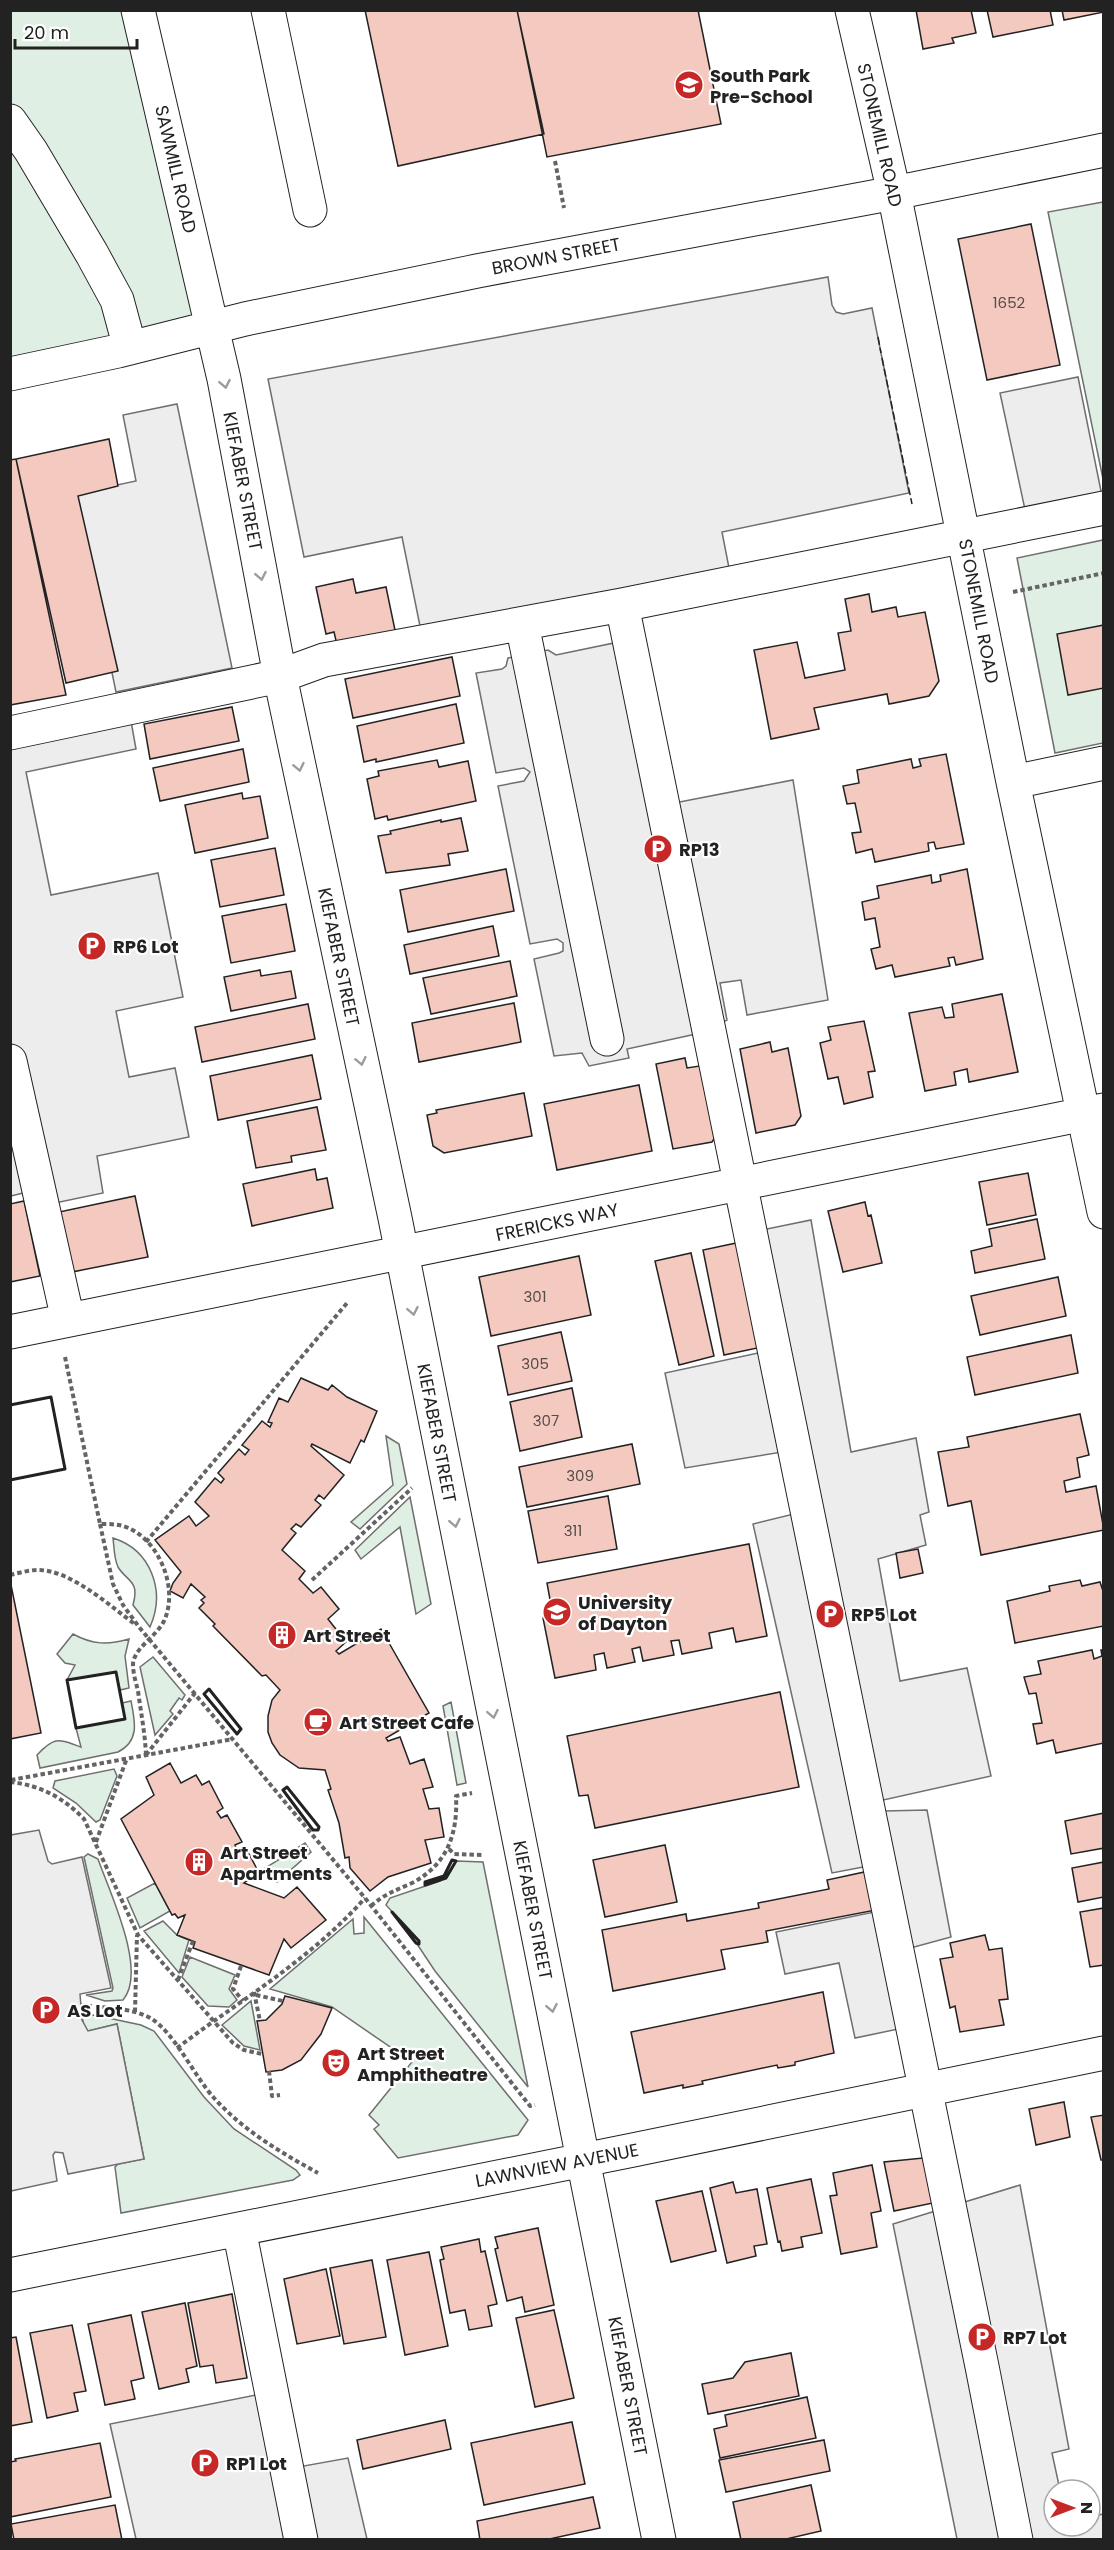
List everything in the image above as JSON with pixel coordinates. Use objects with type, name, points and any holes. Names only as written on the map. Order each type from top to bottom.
[{"type":"street","name":"SAWMILL ROAD","points":[[138,10],[214,327]]},
{"type":"street","points":[[268,10],[310,210]]},
{"type":"street","name":"STONEMILL ROAD","points":[[852,10],[894,193],[1013,782],[1094,1113],[1104,1212]]},
{"type":"street","points":[[10,121],[31,151],[117,300],[130,348]]},
{"type":"street","name":"BROWN STREET","points":[[10,374],[214,327],[477,271],[894,193],[1104,150]]},
{"type":"street","name":"KIEFABER STREET","points":[[214,327],[280,676],[402,1254],[659,2540]]},
{"type":"street","points":[[10,734],[280,676],[324,660],[622,605],[1104,508]]},
{"type":"street","points":[[622,605],[743,1183],[1016,2540]]},
{"type":"street","points":[[522,624],[607,1039]]},
{"type":"street","points":[[1013,782],[1104,763]]},
{"type":"street","points":[[10,1061],[68,1320]]},
{"type":"street","name":"FRERICKS WAY","points":[[10,1332],[1094,1113]]},
{"type":"street","name":"LAWNVIEW AVENUE","points":[[10,2275],[1104,2053]]},
{"type":"street","points":[[239,2229],[301,2540]]},
{"type":"path","points":[[555,161],[564,208]]},
{"type":"path","points":[[977,601],[1104,573]]},
{"type":"path","points":[[146,1542],[352,1298]]},
{"type":"path","points":[[65,1357],[112,1584],[123,1605],[365,1898],[530,2106],[538,2104]]},
{"type":"path","points":[[312,1581],[414,1485]]},
{"type":"path","points":[[100,1524],[119,1525],[134,1531],[161,1560],[167,1577],[168,1600],[164,1620],[151,1640],[139,1648],[133,1663],[145,1732],[146,1755]]},
{"type":"path","points":[[10,1575],[39,1570],[57,1573],[73,1581],[139,1627]]},
{"type":"path","points":[[146,1755],[195,1693]]},
{"type":"path","points":[[10,1781],[232,1739]]},
{"type":"path","points":[[96,1842],[127,1758]]},
{"type":"path","points":[[10,1781],[32,1784],[74,1809],[84,1819],[115,1890],[138,1935],[233,2043],[244,2050],[262,2054]]},
{"type":"path","points":[[371,1906],[381,1896],[413,1882],[440,1862],[449,1848],[456,1828],[456,1796],[475,1792]]},
{"type":"path","points":[[449,1848],[454,1854],[482,1856]]},
{"type":"path","points":[[177,2048],[315,1948],[365,1898]]},
{"type":"path","points":[[135,2012],[138,1935]]},
{"type":"path","points":[[178,1980],[193,1941]]},
{"type":"path","points":[[241,1966],[233,1989],[243,2001]]},
{"type":"path","points":[[255,1993],[283,2001]]},
{"type":"path","points":[[255,1993],[260,2021]]},
{"type":"path","points":[[80,2005],[135,2012],[152,2019],[163,2029],[214,2098],[243,2127],[324,2177]]},
{"type":"path","points":[[269,2071],[272,2096],[280,2095]]},
{"type":"green space","points":[[10,11],[138,11],[214,327],[11,374]]},
{"type":"green space","points":[[1104,202],[1103,479],[1048,212]]},
{"type":"green space","points":[[1103,540],[1103,743],[1055,753],[1017,558]]},
{"type":"green space","points":[[386,1436],[399,1444],[407,1484],[360,1529],[351,1522],[393,1485]]},
{"type":"green space","points":[[410,1497],[431,1604],[416,1614],[400,1527],[361,1559],[355,1550]]},
{"type":"green space","points":[[113,1538],[137,1552],[146,1562],[152,1574],[156,1600],[155,1613],[150,1627],[133,1605],[134,1586],[118,1567]]},
{"type":"green space","points":[[73,1634],[101,1643],[129,1639],[125,1656],[129,1688],[120,1690],[116,1672],[67,1680],[75,1665],[65,1663],[57,1654]]},
{"type":"green space","points":[[153,1657],[185,1695],[182,1700],[179,1698],[170,1711],[173,1714],[155,1735],[140,1667]]},
{"type":"green space","points":[[131,1701],[134,1730],[130,1742],[125,1747],[118,1752],[40,1768],[37,1755],[48,1745],[62,1741],[81,1747],[76,1728],[125,1719],[122,1703]]},
{"type":"green space","points":[[451,1702],[466,1783],[457,1785],[443,1706]]},
{"type":"green space","points":[[114,1769],[117,1776],[100,1820],[96,1822],[76,1803],[53,1788],[55,1781]]},
{"type":"green space","points":[[305,1843],[311,1852],[277,1882],[262,1870]]},
{"type":"green space","points":[[88,1854],[98,1859],[129,1951],[130,1987],[123,2000],[105,2001],[86,1995],[112,1991],[113,1988],[84,1857]]},
{"type":"green space","points":[[456,1861],[483,1862],[528,2087],[435,1971],[417,1944],[419,1941],[386,1905],[390,1898],[440,1881],[450,1872]]},
{"type":"green space","points":[[155,1883],[170,1911],[140,1928],[127,1898]]},
{"type":"green space","points":[[364,1917],[528,2120],[518,2135],[398,2158],[374,2129],[379,2125],[369,2115],[412,2062],[332,2007],[270,1989],[353,1919],[354,1934],[364,1933]]},
{"type":"green space","points":[[163,1921],[177,1935],[189,1940],[179,1973],[144,1931]]},
{"type":"green space","points":[[190,1957],[235,1975],[229,1989],[237,2000],[229,2007],[208,2006],[182,1977]]},
{"type":"green space","points":[[251,2001],[260,2050],[244,2046],[222,2025]]},
{"type":"green space","points":[[94,2015],[141,2025],[154,2031],[204,2097],[234,2129],[296,2170],[300,2175],[293,2180],[121,2213],[115,2167],[118,2164],[144,2159],[117,2024],[88,2031],[84,2027],[82,2016]]},
{"type":"shaded area","points":[[828,277],[832,305],[836,312],[843,314],[872,308],[909,493],[722,532],[729,568],[421,631],[402,537],[304,557],[268,379]]},
{"type":"shaded area","points":[[1078,377],[1103,501],[1027,519],[1000,393]]},
{"type":"shaded area","points":[[177,404],[232,668],[116,692],[75,494],[136,481],[123,415]]},
{"type":"shaded area","name":"RP13","points":[[614,643],[654,807],[793,780],[828,1000],[747,1015],[741,980],[720,983],[727,1020],[696,1034],[627,1049],[629,1058],[589,1066],[582,1053],[554,1056],[534,959],[563,951],[563,943],[557,939],[530,944],[498,786],[524,781],[530,772],[524,768],[496,773],[476,673],[502,669],[506,666],[508,658],[548,650],[556,655]]},
{"type":"shaded area","name":"RP6 Lot","points":[[129,710],[136,749],[26,772],[51,895],[158,873],[183,997],[116,1011],[129,1077],[175,1068],[189,1137],[97,1156],[103,1193],[55,1203],[27,1192],[11,1196],[11,734]]},
{"type":"shaded area","name":"RP5 Lot","points":[[811,1220],[851,1452],[916,1438],[929,1512],[920,1515],[926,1545],[878,1559],[900,1681],[967,1668],[991,1776],[883,1800],[884,1811],[927,1810],[951,1937],[892,1953],[908,2027],[855,2038],[839,1963],[785,1974],[776,1932],[904,1906],[895,1861],[832,1873],[753,1524],[794,1514],[782,1452],[685,1468],[665,1373],[767,1351],[743,1234]]},
{"type":"shaded area","name":"AS Lot","points":[[39,1830],[48,1861],[52,1864],[82,1857],[111,1988],[80,1994],[82,2020],[88,2031],[117,2024],[144,2159],[68,2174],[63,2153],[55,2152],[53,2155],[57,2181],[11,2191],[11,1835]]},
{"type":"shaded area","name":"RP7 Lot","points":[[1020,2185],[1069,2449],[1052,2453],[1057,2478],[1042,2478],[1042,2538],[1102,2538],[1103,2514],[1103,2539],[957,2539],[893,2224]]},
{"type":"shaded area","name":"RP1 Lot","points":[[276,2391],[293,2468],[348,2458],[367,2539],[136,2539],[110,2424]]},
{"type":"building","points":[[365,10],[517,10],[544,134],[398,166]]},
{"type":"building","name":"South Park Pre-School","points":[[517,10],[698,10],[721,124],[547,157]]},
{"type":"building","points":[[916,10],[971,10],[976,33],[952,38],[954,43],[923,49]]},
{"type":"building","points":[[987,10],[1050,10],[1053,25],[993,37]]},
{"type":"building","points":[[1062,10],[1104,10],[1104,12],[1064,20]]},
{"type":"building","points":[[1031,224],[1060,365],[987,380],[958,239]]},
{"type":"building","points":[[109,439],[118,486],[78,496],[118,671],[66,683],[16,459]]},
{"type":"building","points":[[16,459],[66,695],[10,705],[10,460]]},
{"type":"building","points":[[353,579],[356,593],[386,587],[396,635],[338,649],[334,632],[326,634],[316,587]]},
{"type":"building","points":[[869,594],[872,612],[896,607],[898,617],[925,612],[939,681],[929,696],[889,704],[887,694],[814,708],[819,729],[771,739],[754,650],[797,642],[805,678],[845,670],[838,633],[851,631],[845,599]]},
{"type":"building","points":[[1104,625],[1104,688],[1068,695],[1057,634]]},
{"type":"building","points":[[452,657],[460,696],[353,718],[345,679]]},
{"type":"building","points":[[456,704],[464,743],[376,762],[376,759],[364,762],[357,726]]},
{"type":"building","points":[[232,707],[239,741],[150,759],[144,724]]},
{"type":"building","points":[[243,749],[249,782],[160,801],[153,768]]},
{"type":"building","points":[[946,754],[964,844],[936,849],[934,842],[928,843],[929,851],[875,862],[872,849],[856,853],[852,833],[861,832],[855,803],[847,804],[843,786],[859,783],[857,770],[911,759],[913,768],[921,766],[919,759]]},
{"type":"building","points":[[437,760],[439,767],[468,761],[476,801],[388,820],[387,816],[375,819],[367,779],[379,776],[378,771]]},
{"type":"building","points":[[242,793],[243,799],[260,796],[268,838],[195,853],[185,805]]},
{"type":"building","points":[[461,818],[468,851],[448,854],[450,865],[386,873],[378,836],[391,834],[390,831]]},
{"type":"building","points":[[275,848],[284,895],[220,907],[211,860]]},
{"type":"building","points":[[506,869],[514,911],[408,932],[400,890]]},
{"type":"building","points":[[967,869],[983,959],[956,965],[954,957],[948,958],[950,966],[895,977],[892,965],[876,969],[871,949],[880,947],[875,918],[865,920],[862,902],[879,898],[877,886],[931,875],[932,883],[941,881],[940,875]]},
{"type":"building","points":[[286,904],[295,951],[231,963],[222,916]]},
{"type":"building","points":[[493,926],[499,956],[410,974],[404,945]]},
{"type":"building","points":[[510,961],[517,996],[431,1014],[423,978]]},
{"type":"building","points":[[260,970],[261,976],[291,971],[296,998],[231,1011],[224,977]]},
{"type":"building","points":[[1002,994],[1018,1072],[969,1082],[967,1069],[954,1072],[956,1085],[925,1091],[909,1013],[942,1007],[945,1018],[954,1017],[952,1004]]},
{"type":"building","points":[[514,1003],[521,1042],[419,1062],[412,1023]]},
{"type":"building","points":[[308,1004],[315,1039],[202,1062],[195,1027]]},
{"type":"building","points":[[864,1021],[875,1071],[868,1072],[873,1097],[844,1104],[838,1077],[828,1079],[820,1043],[831,1040],[828,1027]]},
{"type":"building","points":[[770,1042],[772,1052],[788,1048],[801,1116],[795,1125],[756,1133],[740,1049]]},
{"type":"building","points":[[312,1055],[321,1099],[218,1120],[210,1076]]},
{"type":"building","points":[[685,1058],[687,1068],[706,1065],[719,1131],[712,1142],[673,1149],[656,1064]]},
{"type":"building","points":[[639,1085],[652,1151],[557,1170],[544,1104]]},
{"type":"building","points":[[524,1093],[532,1136],[444,1153],[433,1146],[427,1115],[437,1113],[436,1110]]},
{"type":"building","points":[[317,1107],[326,1150],[291,1156],[292,1162],[256,1168],[247,1121]]},
{"type":"building","points":[[315,1169],[317,1180],[327,1178],[333,1208],[252,1226],[243,1184]]},
{"type":"building","points":[[1028,1173],[1036,1215],[987,1225],[979,1182]]},
{"type":"building","points":[[135,1196],[148,1257],[72,1272],[59,1212]]},
{"type":"building","points":[[24,1201],[40,1276],[10,1282],[10,1204]]},
{"type":"building","points":[[865,1202],[868,1216],[871,1215],[882,1263],[843,1272],[828,1211]]},
{"type":"building","points":[[1037,1219],[1045,1259],[975,1273],[971,1251],[992,1246],[989,1229]]},
{"type":"building","points":[[741,1242],[762,1347],[724,1355],[703,1250]]},
{"type":"building","points":[[691,1253],[714,1356],[679,1365],[655,1261]]},
{"type":"building","points":[[579,1256],[591,1315],[491,1336],[479,1277]]},
{"type":"building","points":[[1058,1277],[1066,1316],[980,1335],[971,1296]]},
{"type":"building","points":[[561,1332],[572,1381],[508,1395],[498,1346]]},
{"type":"building","points":[[1071,1335],[1078,1373],[975,1395],[967,1357]]},
{"type":"building","name":"Art Street","points":[[301,1378],[328,1390],[332,1385],[347,1397],[377,1411],[364,1442],[361,1440],[350,1463],[312,1444],[311,1446],[344,1475],[324,1499],[319,1495],[315,1500],[321,1505],[301,1527],[296,1524],[291,1529],[296,1533],[282,1550],[305,1571],[299,1579],[313,1593],[321,1587],[339,1609],[328,1619],[346,1642],[336,1651],[339,1654],[381,1629],[429,1713],[386,1738],[388,1741],[400,1737],[410,1764],[424,1759],[433,1787],[423,1789],[429,1809],[439,1808],[444,1837],[425,1840],[431,1863],[388,1877],[370,1891],[350,1868],[349,1857],[345,1858],[339,1823],[328,1790],[331,1789],[325,1770],[299,1768],[280,1755],[272,1743],[268,1732],[268,1716],[272,1700],[280,1690],[266,1675],[262,1676],[213,1626],[215,1624],[199,1608],[204,1603],[201,1600],[205,1597],[191,1584],[183,1598],[170,1591],[181,1572],[155,1540],[189,1516],[196,1526],[209,1516],[195,1502],[215,1478],[221,1483],[224,1479],[218,1473],[239,1449],[245,1455],[249,1450],[242,1445],[262,1421],[270,1427],[272,1423],[268,1422],[279,1398],[288,1402]]},
{"type":"building","points":[[572,1388],[582,1437],[520,1451],[510,1402]]},
{"type":"building","points":[[1080,1414],[1089,1455],[1077,1458],[1080,1477],[1064,1481],[1066,1492],[1096,1486],[1104,1530],[981,1555],[971,1501],[948,1506],[938,1452],[969,1447],[967,1437]]},
{"type":"building","points":[[632,1444],[640,1484],[527,1507],[519,1467]]},
{"type":"building","points":[[608,1496],[617,1549],[538,1563],[528,1511]]},
{"type":"building","points":[[749,1544],[767,1636],[736,1642],[733,1628],[709,1633],[712,1648],[682,1654],[679,1640],[671,1641],[674,1655],[643,1661],[640,1647],[632,1649],[635,1662],[607,1668],[604,1653],[594,1655],[596,1670],[555,1678],[543,1618],[553,1616],[547,1583]]},
{"type":"building","points":[[918,1549],[923,1573],[900,1578],[896,1553]]},
{"type":"building","points":[[10,1580],[41,1733],[10,1739]]},
{"type":"building","points":[[1080,1580],[1082,1586],[1100,1582],[1104,1594],[1104,1626],[1015,1643],[1007,1601],[1050,1591],[1049,1586]]},
{"type":"building","points":[[1092,1650],[1094,1659],[1102,1656],[1101,1650],[1104,1650],[1104,1743],[1056,1753],[1053,1740],[1037,1744],[1033,1724],[1042,1723],[1036,1693],[1029,1694],[1024,1677],[1041,1674],[1038,1661]]},
{"type":"building","points":[[780,1692],[799,1787],[595,1828],[588,1795],[579,1796],[567,1736]]},
{"type":"building","name":"Art Street Apartments","points":[[170,1763],[181,1783],[196,1775],[202,1785],[209,1781],[223,1808],[217,1812],[221,1818],[227,1815],[242,1842],[235,1845],[237,1851],[245,1846],[259,1873],[244,1883],[284,1898],[297,1887],[326,1920],[291,1948],[284,1939],[269,1975],[193,1948],[195,1942],[177,1935],[185,1915],[178,1918],[175,1914],[172,1915],[121,1819],[154,1795],[146,1777]]},
{"type":"building","points":[[1104,1813],[1104,1848],[1071,1854],[1065,1821]]},
{"type":"building","points":[[665,1845],[677,1902],[605,1917],[593,1860]]},
{"type":"building","points":[[1104,1862],[1104,1897],[1078,1902],[1072,1868]]},
{"type":"building","points":[[869,1871],[876,1910],[766,1931],[768,1942],[721,1950],[725,1969],[613,1991],[602,1930],[686,1914],[687,1921],[759,1908],[758,1903],[829,1889],[827,1880]]},
{"type":"building","points":[[1104,1908],[1104,1965],[1090,1967],[1080,1912]]},
{"type":"building","points":[[985,1935],[989,1950],[1002,1948],[1008,1999],[999,2000],[1004,2025],[960,2032],[955,2006],[950,2008],[940,1959],[953,1957],[950,1943]]},
{"type":"building","points":[[823,1992],[834,2053],[795,2062],[795,2065],[778,2068],[777,2065],[702,2081],[703,2084],[683,2088],[683,2085],[644,2093],[631,2032]]},
{"type":"building","points":[[285,1996],[332,2008],[321,2034],[301,2060],[282,2070],[266,2072],[257,2021],[266,2020],[282,2004]]},
{"type":"building","points":[[1064,2102],[1070,2137],[1036,2145],[1029,2109]]},
{"type":"building","points":[[1104,2115],[1104,2160],[1101,2160],[1091,2117]]},
{"type":"building","points":[[923,2158],[933,2203],[894,2211],[884,2162]]},
{"type":"building","points":[[872,2165],[881,2211],[871,2213],[877,2247],[841,2254],[830,2196],[837,2195],[833,2173]]},
{"type":"building","points":[[811,2179],[822,2233],[801,2237],[803,2247],[782,2251],[780,2241],[778,2242],[767,2188]]},
{"type":"building","points":[[733,2182],[736,2193],[757,2189],[767,2244],[754,2246],[756,2256],[727,2263],[710,2188]]},
{"type":"building","points":[[702,2191],[716,2251],[671,2262],[656,2201]]},
{"type":"building","points":[[538,2228],[554,2305],[525,2312],[522,2297],[507,2301],[495,2249],[498,2248],[495,2237]]},
{"type":"building","points":[[479,2239],[481,2252],[485,2251],[497,2304],[488,2306],[492,2326],[469,2330],[465,2310],[450,2313],[440,2260],[444,2259],[441,2247]]},
{"type":"building","points":[[429,2252],[448,2346],[405,2355],[387,2260]]},
{"type":"building","points":[[372,2260],[386,2337],[344,2344],[330,2268]]},
{"type":"building","points":[[326,2269],[340,2336],[297,2344],[284,2279]]},
{"type":"building","points":[[232,2294],[247,2378],[216,2383],[213,2365],[200,2367],[188,2303]]},
{"type":"building","points":[[185,2303],[197,2366],[186,2369],[189,2382],[159,2389],[142,2312]]},
{"type":"building","points":[[554,2310],[574,2398],[535,2407],[516,2318]]},
{"type":"building","points":[[131,2315],[144,2378],[131,2381],[135,2399],[105,2405],[88,2324]]},
{"type":"building","points":[[72,2325],[86,2391],[74,2393],[78,2411],[47,2418],[30,2333]]},
{"type":"building","points":[[16,2337],[32,2422],[10,2426],[10,2338]]},
{"type":"building","points":[[791,2353],[799,2396],[708,2414],[702,2384],[733,2378],[745,2362]]},
{"type":"building","points":[[807,2397],[816,2438],[720,2458],[714,2429],[727,2426],[725,2415]]},
{"type":"building","points":[[445,2420],[451,2449],[363,2469],[357,2440]]},
{"type":"building","points":[[572,2422],[585,2484],[484,2505],[471,2443]]},
{"type":"building","points":[[824,2440],[830,2471],[726,2492],[719,2460]]},
{"type":"building","points":[[100,2443],[111,2497],[10,2517],[10,2462],[16,2461],[15,2459]]},
{"type":"building","points":[[811,2485],[821,2531],[782,2540],[741,2540],[733,2502]]},
{"type":"building","points":[[593,2497],[600,2528],[545,2540],[480,2540],[477,2521]]},
{"type":"building","points":[[115,2505],[122,2540],[14,2540],[11,2524]]},
{"type":"fence","points":[[878,337],[881,353]]},
{"type":"fence","points":[[882,358],[912,504]]},
{"type":"wall","points":[[10,1405],[51,1397],[65,1469],[10,1480]]},
{"type":"wall","points":[[116,1672],[125,1719],[76,1728],[67,1680],[116,1672]]},
{"type":"wall","points":[[209,1689],[241,1729],[237,1734],[204,1694],[209,1689]]},
{"type":"wall","points":[[287,1787],[319,1827],[318,1830],[313,1830],[283,1790],[287,1787]]},
{"type":"wall","points":[[452,1860],[456,1861],[446,1878],[425,1885],[425,1882],[444,1876],[452,1860]]},
{"type":"wall","points":[[392,1912],[419,1941],[419,1944],[416,1943],[392,1912]]},
{"type":"place","name":"South Park Pre-School","points":[[689,85]]},
{"type":"place","name":"RP13","points":[[658,849]]},
{"type":"place","name":"RP6 Lot","points":[[92,946]]},
{"type":"place","name":"University of Dayton","points":[[557,1612]]},
{"type":"place","name":"RP5 Lot","points":[[830,1614]]},
{"type":"place","name":"Art Street","points":[[282,1635]]},
{"type":"place","name":"Art Street Cafe","points":[[318,1722]]},
{"type":"place","name":"Art Street Apartments","points":[[199,1862]]},
{"type":"place","name":"AS Lot","points":[[46,2010]]},
{"type":"place","name":"Art Street Amphitheatre","points":[[336,2063]]},
{"type":"place","name":"RP7 Lot","points":[[982,2337]]},
{"type":"place","name":"RP1 Lot","points":[[205,2463]]}]
